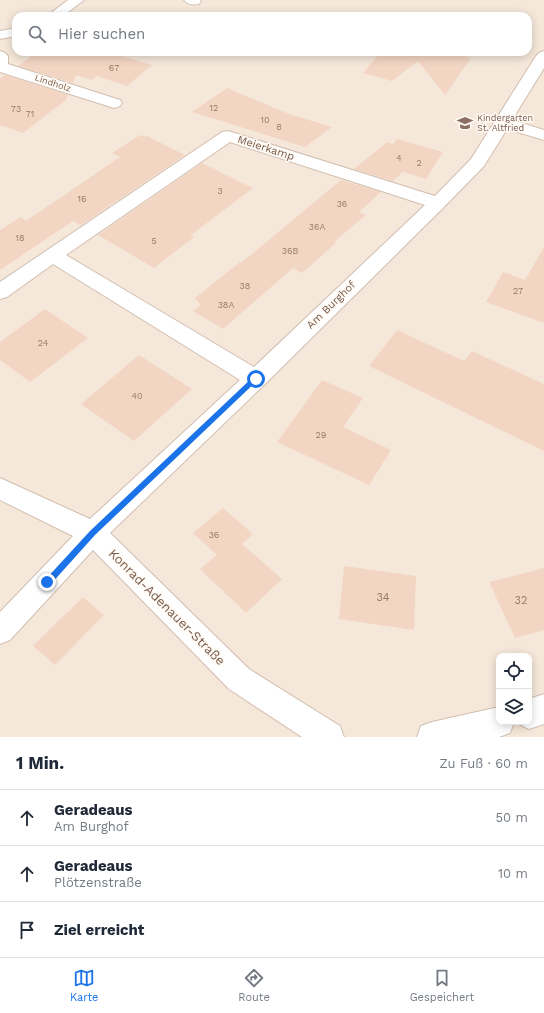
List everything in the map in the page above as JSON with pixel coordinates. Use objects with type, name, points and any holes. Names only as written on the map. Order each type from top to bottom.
[{"type":"street","points":[[60,12],[77,0]]},
{"type":"street","points":[[0,35],[12,33]]},
{"type":"street","name":"Lindholz","points":[[0,56],[1,67],[114,103]]},
{"type":"street","name":"Am Burghof","points":[[0,631],[92,533],[256,379],[438,203],[478,162],[504,123],[544,56]]},
{"type":"street","points":[[504,123],[544,135]]},
{"type":"street","name":"Meierkamp","points":[[0,292],[228,136],[438,203]]},
{"type":"street","points":[[52,255],[256,379]]},
{"type":"street","name":"Konrad-Adenauer-Straße","points":[[0,488],[92,533],[239,679],[329,737]]},
{"type":"street","points":[[532,713],[544,709]]},
{"type":"street","points":[[432,737],[496,723]]},
{"type":"shaded area","points":[[0,0],[544,0],[544,737],[0,737]]},
{"type":"building","points":[[32,56],[122,56],[152,65],[127,86],[97,76],[92,80],[76,75],[73,83],[18,66]]},
{"type":"building","points":[[378,56],[463,56],[471,58],[445,95],[418,61],[392,81],[363,73]]},
{"type":"building","points":[[5,75],[68,95],[66,100],[23,133],[0,125],[0,79]]},
{"type":"building","points":[[227,88],[289,114],[332,127],[305,147],[192,112]]},
{"type":"building","points":[[140,135],[147,136],[185,155],[81,225],[73,221],[0,270],[0,230],[21,217],[26,221],[120,157],[112,153]]},
{"type":"building","points":[[397,139],[443,152],[426,179],[403,172],[393,181],[354,169],[387,142],[393,144]]},
{"type":"building","points":[[202,163],[253,188],[191,235],[194,237],[154,268],[98,235]]},
{"type":"building","points":[[341,180],[381,192],[359,212],[366,215],[334,242],[336,243],[302,273],[293,268],[223,329],[193,311],[201,305],[195,298],[240,262],[241,263]]},
{"type":"building","points":[[544,247],[544,323],[486,302],[503,272],[525,280]]},
{"type":"building","points":[[45,309],[88,338],[30,382],[0,360],[0,342]]},
{"type":"building","points":[[397,330],[464,361],[472,351],[544,384],[544,451],[369,366]]},
{"type":"building","points":[[139,355],[192,389],[134,441],[81,404]]},
{"type":"building","points":[[322,380],[363,398],[343,427],[391,450],[369,485],[277,442]]},
{"type":"building","points":[[223,508],[253,534],[242,544],[282,579],[246,613],[200,569],[217,555],[193,533]]},
{"type":"building","points":[[344,566],[416,576],[414,630],[339,619]]},
{"type":"building","points":[[544,568],[544,630],[515,638],[489,582]]},
{"type":"building","points":[[83,597],[104,615],[55,665],[33,646]]},
{"type":"place","name":"Kindergarten St. Altfried","points":[[465,123]]},
{"type":"route","points":[[47,582],[92,533],[119,510],[256,379]]}]
